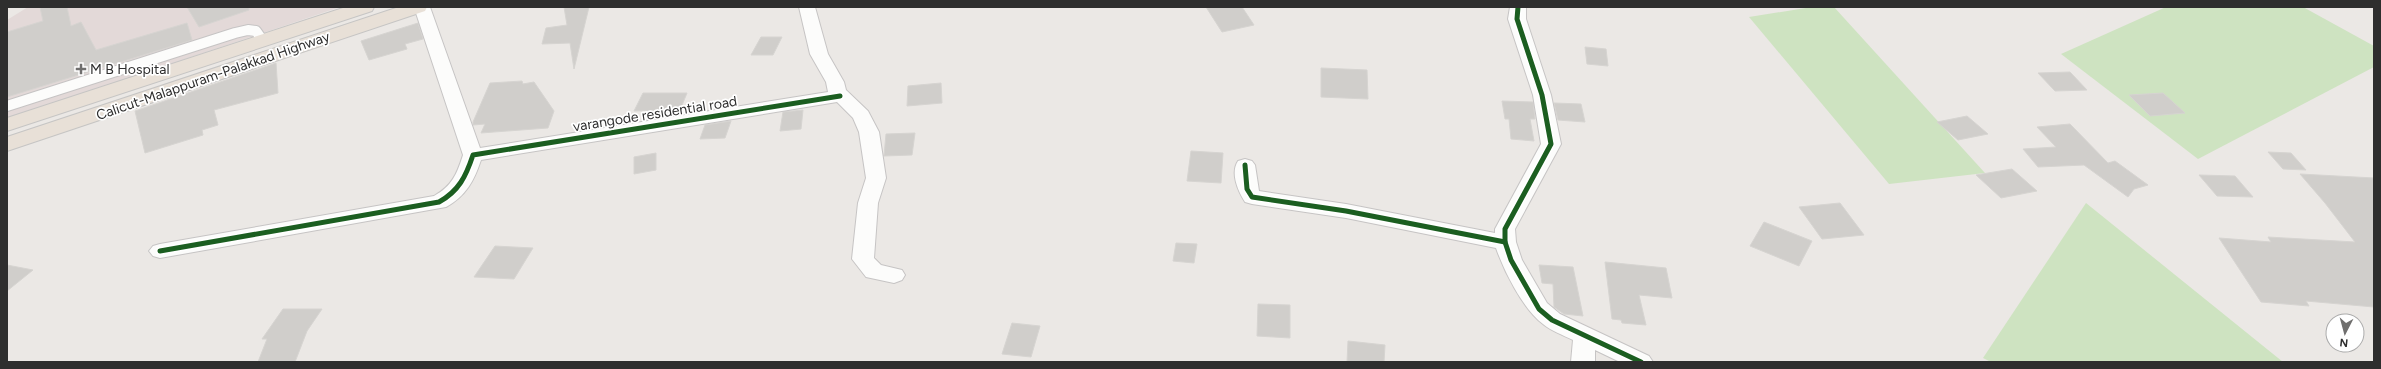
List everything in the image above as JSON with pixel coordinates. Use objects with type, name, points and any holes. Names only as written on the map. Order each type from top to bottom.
[{"type":"highway","name":"Calicut-Malappuram-Palakkad Highway","points":[[7,144],[233,57],[262,41],[365,7]]},
{"type":"highway","name":"Calicut-Malappuram-Palakkad Highway","points":[[7,125],[233,57],[418,7]]},
{"type":"street","points":[[160,251],[440,202],[454,195],[464,183],[473,155],[422,7]]},
{"type":"street","points":[[807,7],[819,54],[835,82],[840,96],[861,115],[869,132],[876,178],[868,203],[863,259],[874,272],[894,275]]},
{"type":"street","points":[[1518,7],[1517,19],[1542,95],[1551,144],[1505,229],[1505,242],[1511,260],[1539,310],[1552,320],[1641,362]]},
{"type":"street","name":"varangode residential road","points":[[473,155],[840,96]]},
{"type":"street","points":[[1245,165],[1247,189],[1252,197],[1346,211],[1505,242]]},
{"type":"street","points":[[1583,362],[1585,335]]},
{"type":"lane","points":[[7,106],[203,42],[248,30],[256,31],[262,41]]},
{"type":"lane","points":[[203,42],[233,57]]},
{"type":"shaded area","name":"M B Hospital","points":[[28,7],[340,7],[7,119],[7,20]]},
{"type":"green space","points":[[1812,7],[1834,7],[1985,173],[1889,184],[1749,17]]},
{"type":"green space","points":[[2166,7],[2303,7],[2374,46],[2374,67],[2198,159],[2061,54]]},
{"type":"green space","points":[[2086,203],[2283,362],[1991,362],[1983,358]]},
{"type":"building","points":[[40,7],[67,7],[71,26],[81,22],[96,50],[187,23],[192,40],[7,97],[7,32],[43,21]]},
{"type":"building","points":[[187,7],[249,7],[249,10],[199,27]]},
{"type":"building","points":[[564,7],[589,7],[574,69],[570,43],[542,44],[546,28],[567,25]]},
{"type":"building","points":[[1206,7],[1242,7],[1254,25],[1222,32]]},
{"type":"building","points":[[418,23],[423,39],[405,44],[407,49],[369,60],[361,41]]},
{"type":"building","points":[[761,37],[782,37],[773,55],[751,55]]},
{"type":"building","points":[[1585,47],[1606,49],[1608,66],[1587,64]]},
{"type":"building","points":[[276,63],[278,93],[214,110],[218,125],[202,130],[203,135],[145,153],[135,111]]},
{"type":"building","points":[[1321,68],[1367,70],[1368,99],[1321,97]]},
{"type":"building","points":[[2070,72],[2087,90],[2055,91],[2038,73]]},
{"type":"building","points":[[522,81],[523,84],[534,82],[554,111],[548,128],[481,133],[485,124],[473,125],[473,122],[490,83]]},
{"type":"building","points":[[941,83],[942,103],[907,106],[908,86]]},
{"type":"building","points":[[643,93],[687,93],[680,110],[634,111]]},
{"type":"building","points":[[2163,93],[2185,113],[2150,116],[2129,95]]},
{"type":"building","points":[[1502,101],[1533,102],[1535,119],[1530,119],[1534,141],[1511,139],[1509,119],[1505,119]]},
{"type":"building","points":[[1554,103],[1581,104],[1585,122],[1558,120]]},
{"type":"building","points":[[803,110],[801,129],[780,131],[783,112]]},
{"type":"building","points":[[1967,116],[1988,134],[1958,140],[1937,122]]},
{"type":"building","points":[[731,121],[725,138],[700,139],[705,125]]},
{"type":"building","points":[[2070,124],[2108,163],[2115,161],[2148,185],[2134,189],[2128,197],[2084,165],[2038,167],[2023,149],[2056,147],[2037,127]]},
{"type":"building","points":[[915,133],[912,155],[884,156],[886,134]]},
{"type":"building","points":[[1191,151],[1223,153],[1221,183],[1187,181]]},
{"type":"building","points":[[2268,152],[2291,153],[2306,170],[2283,169]]},
{"type":"building","points":[[656,153],[656,170],[634,174],[634,157]]},
{"type":"building","points":[[2012,169],[2037,191],[2001,198],[1976,175]]},
{"type":"building","points":[[2300,174],[2374,178],[2374,307],[2306,301],[2309,306],[2261,302],[2219,238],[2271,242],[2268,237],[2355,242],[2325,203]]},
{"type":"building","points":[[2199,175],[2235,176],[2253,197],[2217,196]]},
{"type":"building","points":[[1840,203],[1864,235],[1822,239],[1799,207]]},
{"type":"building","points":[[1764,222],[1812,241],[1799,266],[1750,246]]},
{"type":"building","points":[[1176,243],[1197,244],[1194,263],[1173,261]]},
{"type":"building","points":[[495,246],[533,248],[514,279],[474,277]]},
{"type":"building","points":[[1605,262],[1666,268],[1672,298],[1639,295],[1646,325],[1622,323],[1621,320],[1612,319]]},
{"type":"building","points":[[7,265],[33,270],[7,291]]},
{"type":"building","points":[[1539,265],[1573,267],[1583,316],[1564,314],[1554,307],[1553,284],[1542,283]]},
{"type":"building","points":[[1258,304],[1290,305],[1290,338],[1257,336]]},
{"type":"building","points":[[283,309],[322,309],[307,331],[295,362],[258,362],[267,339],[262,339]]},
{"type":"building","points":[[1012,323],[1040,326],[1031,357],[1002,354]]},
{"type":"building","points":[[1348,341],[1385,345],[1384,362],[1347,362]]},
{"type":"cycle path","points":[[1518,7],[1517,19],[1542,95],[1551,144],[1505,229],[1505,242],[1511,260],[1539,309],[1552,320],[1641,362]]},
{"type":"cycle path","points":[[160,251],[439,202],[447,198],[462,183],[473,155],[840,96]]},
{"type":"cycle path","points":[[1245,165],[1247,189],[1252,197],[1346,211],[1505,242]]},
{"type":"place","name":"M B Hospital","points":[[81,69]]}]
